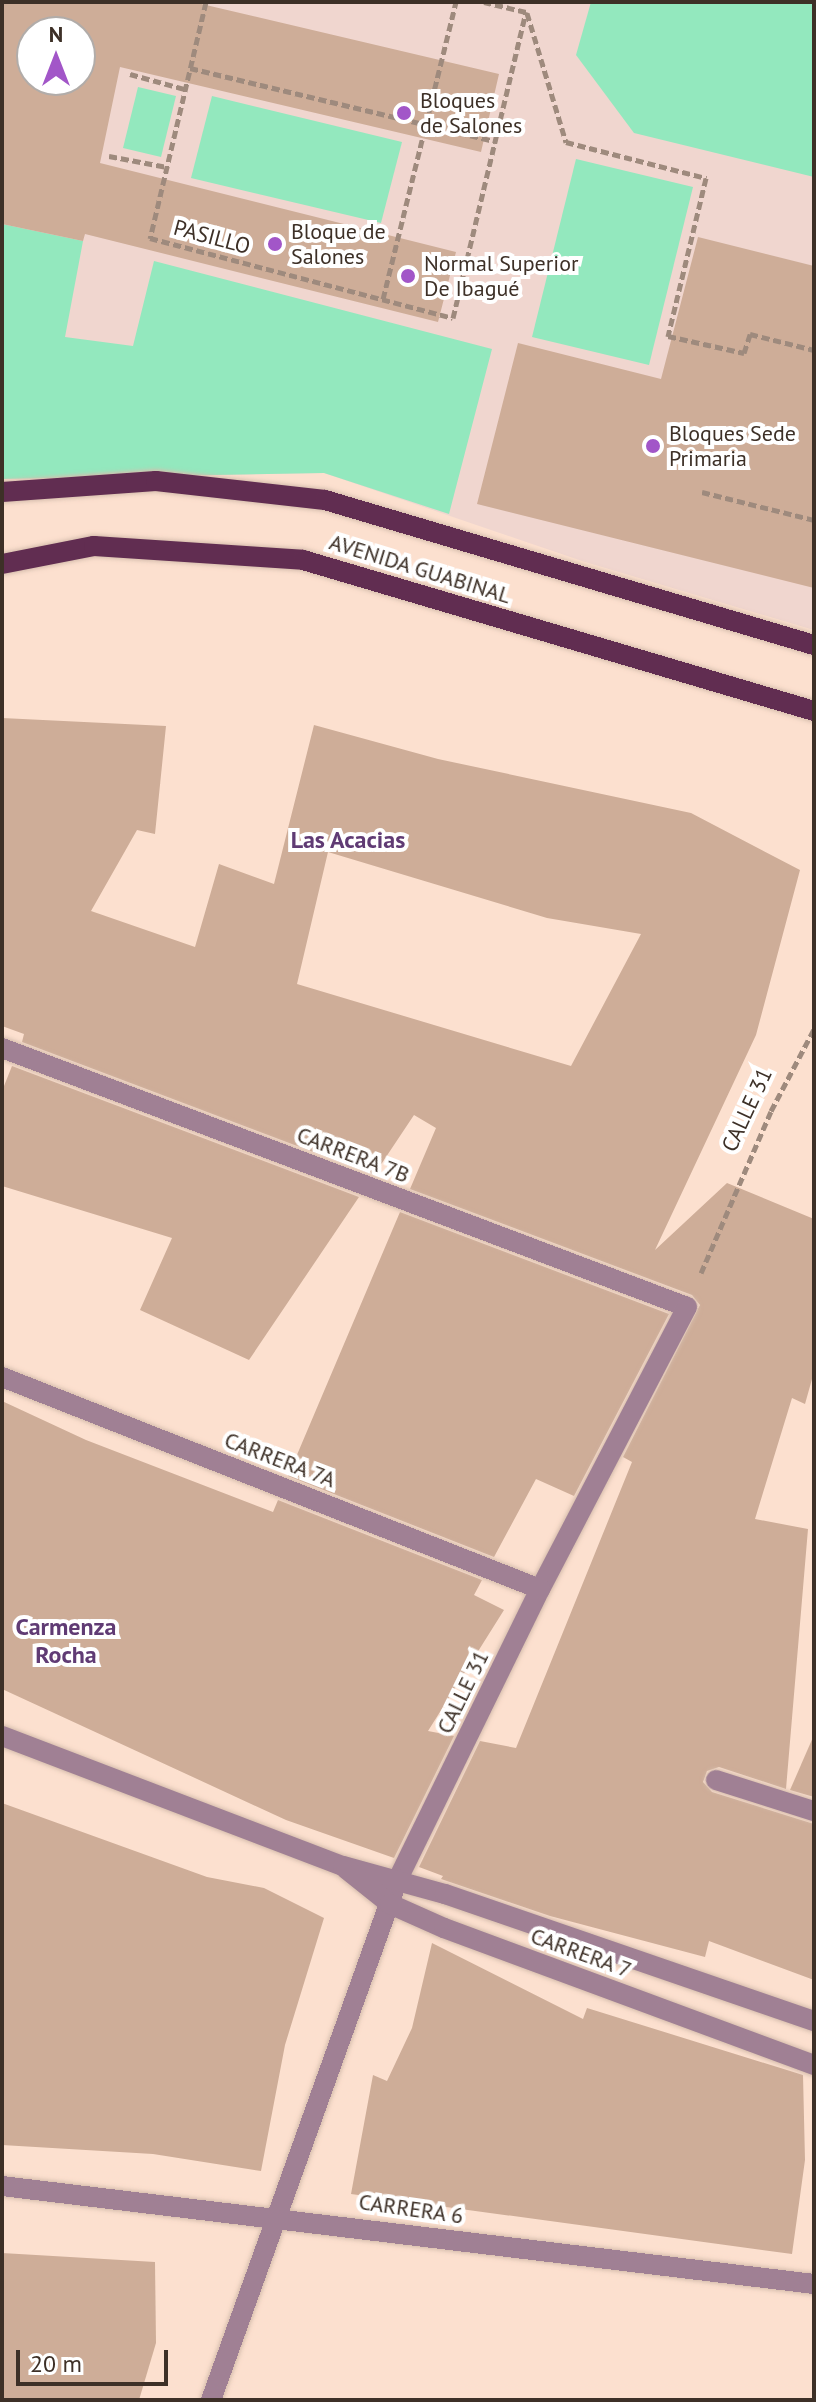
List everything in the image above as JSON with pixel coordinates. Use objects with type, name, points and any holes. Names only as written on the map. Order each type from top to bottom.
[{"type":"main road","name":"AVENIDA GUABINAL","points":[[2,492],[156,481],[325,500],[814,645]]},
{"type":"main road","name":"AVENIDA GUABINAL","points":[[2,564],[94,546],[303,560],[814,711]]},
{"type":"street","name":"CARRERA 7B","points":[[2,1048],[687,1307]]},
{"type":"street","name":"CALLE 31","points":[[211,2400],[398,1879],[540,1589],[687,1307]]},
{"type":"street","name":"CARRERA 7A","points":[[2,1377],[540,1589]]},
{"type":"street","name":"CARRERA 7","points":[[2,1736],[343,1866],[398,1879],[814,2021]]},
{"type":"street","points":[[716,1780],[814,1811]]},
{"type":"street","name":"CARRERA 7","points":[[343,1866],[390,1904],[814,2065]]},
{"type":"street","name":"CARRERA 6","points":[[2,2186],[275,2215],[814,2284]]},
{"type":"path","name":"PASILLO","points":[[206,2],[150,238],[453,318],[526,12]]},
{"type":"path","points":[[383,299],[456,2]]},
{"type":"path","points":[[484,2],[526,12],[566,142],[706,178],[668,336],[744,353],[750,334],[814,350]]},
{"type":"path","points":[[190,68],[495,141]]},
{"type":"path","points":[[130,74],[185,89]]},
{"type":"path","points":[[109,156],[167,167]]},
{"type":"path","points":[[702,492],[814,520]]},
{"type":"path","name":"CALLE 31","points":[[687,1307],[771,1111],[814,1029]]},
{"type":"shaded area","name":"Normal Superior De Ibagué","points":[[2,2],[814,2],[814,630],[582,561],[324,473],[2,479]]},
{"type":"green space","points":[[591,2],[814,2],[814,177],[634,133],[576,55]]},
{"type":"green space","points":[[138,87],[176,96],[161,157],[123,148]]},
{"type":"green space","points":[[212,96],[402,142],[381,223],[191,178]]},
{"type":"green space","points":[[576,159],[693,187],[649,365],[532,337]]},
{"type":"green space","points":[[2,224],[83,241],[65,337],[133,346],[154,261],[492,349],[449,514],[324,473],[2,479]]},
{"type":"building","points":[[2,2],[193,2],[499,74],[481,152],[120,67],[100,163],[456,252],[438,322],[85,234],[83,241],[2,224]]},
{"type":"building","name":"Bloques Sede Primaria","points":[[698,237],[814,266],[814,588],[477,504],[518,343],[661,379]]},
{"type":"building","points":[[2,718],[166,726],[155,834],[137,830],[91,911],[195,947],[219,864],[274,884],[314,725],[438,759],[691,813],[800,870],[756,1035],[655,1250],[727,1183],[814,1219],[814,1372],[805,1404],[792,1398],[755,1519],[808,1529],[786,1789],[719,1767],[707,1771],[703,1782],[712,1792],[814,1824],[814,1980],[709,1941],[705,1957],[550,1916],[441,1879],[443,1876],[419,1867],[480,1741],[516,1748],[632,1462],[623,1457],[700,1305],[692,1295],[410,1189],[436,1128],[414,1115],[374,1175],[22,1042],[24,1034],[2,1026]],"holes":[[[328,852],[547,918],[641,934],[571,1066],[297,984]]]},
{"type":"building","points":[[12,1066],[359,1197],[249,1360],[140,1310],[172,1238],[2,1186],[2,1091]]},
{"type":"building","points":[[400,1212],[669,1314],[574,1496],[536,1479],[494,1557],[288,1476]]},
{"type":"building","points":[[2,1401],[86,1440],[273,1512],[278,1500],[482,1580],[474,1595],[504,1610],[428,1731],[454,1736],[394,1858],[286,1820],[2,1689]]},
{"type":"building","points":[[814,1735],[814,1797],[790,1790]]},
{"type":"building","points":[[2,1803],[207,1877],[264,1888],[324,1918],[285,2045],[261,2171],[153,2154],[2,2145]]},
{"type":"building","points":[[432,1943],[583,2019],[587,2008],[803,2075],[805,2160],[792,2254],[351,2194],[373,2075],[387,2081],[412,2028]]},
{"type":"building","points":[[2,2253],[155,2262],[156,2343],[139,2400],[2,2400]]},
{"type":"place","name":"Bloques de Salones","points":[[404,113]]},
{"type":"place","name":"Bloque de Salones","points":[[275,244]]},
{"type":"place","name":"Normal Superior De Ibagué","points":[[408,276]]},
{"type":"place","name":"Bloques Sede Primaria","points":[[653,446]]},
{"type":"district","name":"Las Acacias","points":[[348,840]]},
{"type":"district","name":"Carmenza Rocha","points":[[66,1641]]}]
